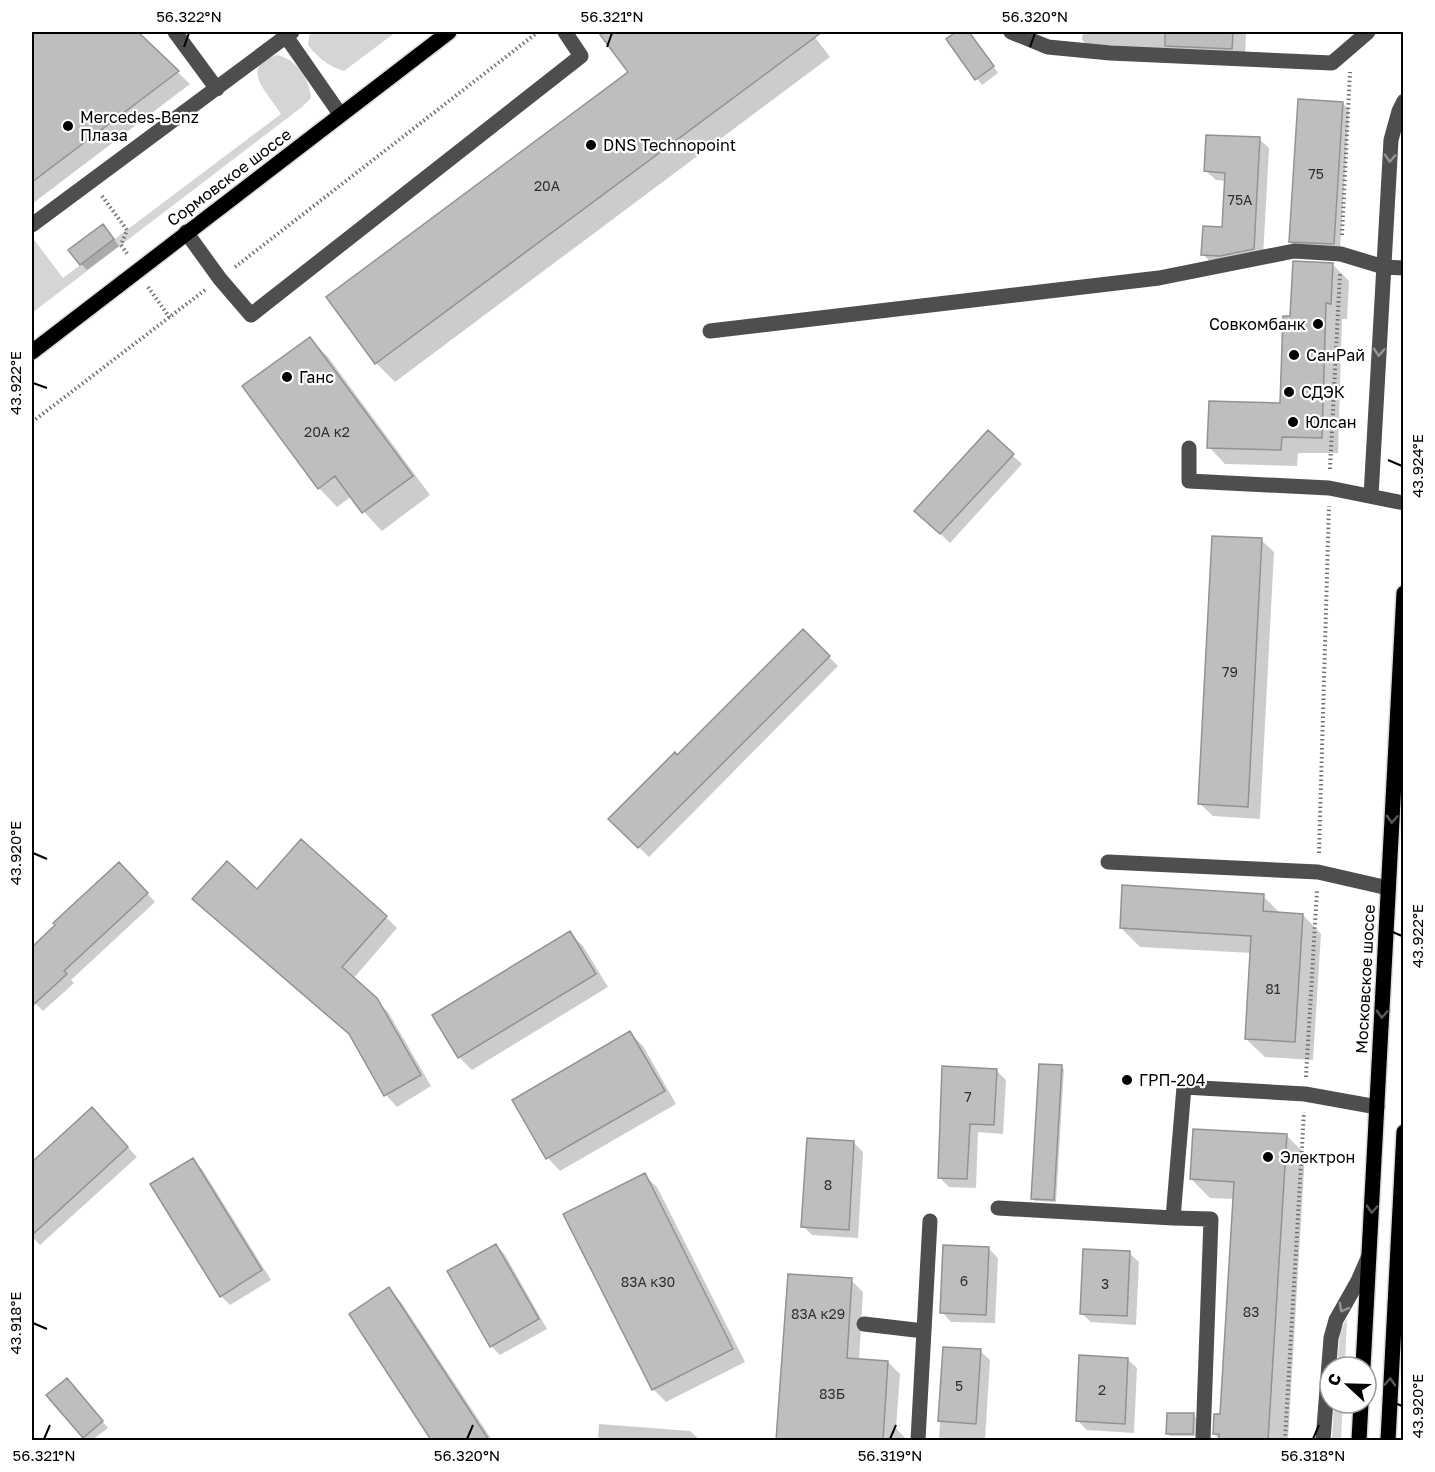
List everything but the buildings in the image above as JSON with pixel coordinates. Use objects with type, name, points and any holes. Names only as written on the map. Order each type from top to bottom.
[{"type":"main road","name":"Сормовское шоссе","points":[[32,352],[449,32]]},
{"type":"main road","name":"Московское шоссе","points":[[1364,1355],[1404,593]]},
{"type":"main road","points":[[1388,1440],[1404,1132]]},
{"type":"main road","points":[[1359,1440],[1360,1415]]},
{"type":"street","points":[[175,32],[217,89]]},
{"type":"street","points":[[186,232],[220,279],[251,315],[581,56],[565,32]]},
{"type":"street","points":[[1011,32],[1048,47],[1332,63],[1368,32]]},
{"type":"street","points":[[32,225],[217,89],[287,33],[340,114]]},
{"type":"street","points":[[1371,496],[1391,140],[1404,101]]},
{"type":"street","points":[[710,331],[1159,278],[1294,251],[1341,254],[1384,267],[1404,268]]},
{"type":"street","points":[[1189,448],[1189,481],[1329,488],[1404,503]]},
{"type":"street","points":[[1108,862],[1318,872],[1388,888]]},
{"type":"street","points":[[1173,1218],[1184,1087],[1305,1094],[1377,1107]]},
{"type":"street","points":[[998,1208],[1211,1219],[1203,1440]]},
{"type":"street","points":[[918,1440],[930,1221]]},
{"type":"street","points":[[1323,1440],[1331,1338],[1336,1320],[1369,1256]]},
{"type":"street","points":[[864,1324],[924,1331]]},
{"type":"path","points":[[32,422],[170,318],[538,32]]},
{"type":"path","points":[[1285,1440],[1318,872],[1329,488],[1352,46]]},
{"type":"path","points":[[90,181],[127,230],[122,244],[136,271],[170,318]]},
{"type":"shaded area","points":[[310,32],[396,32],[344,71],[328,64],[312,50],[308,45]]},
{"type":"shaded area","points":[[277,55],[296,65],[301,71],[308,84],[311,98],[32,313],[32,237],[63,278],[281,114],[264,90],[258,74],[259,66],[265,60]]},
{"type":"shaded area","points":[[1347,1318],[1345,1355],[1338,1355],[1340,1331]]},
{"type":"shaded area","points":[[1333,1415],[1342,1415],[1341,1440],[1332,1440]]},
{"type":"place","name":"Mercedes-Benz Плаза","points":[[68,126]]},
{"type":"place","name":"DNS Technopoint","points":[[591,145]]},
{"type":"place","name":"Совкомбанк","points":[[1318,324]]},
{"type":"place","name":"СанРай","points":[[1294,355]]},
{"type":"place","name":"Ганс","points":[[287,377]]},
{"type":"place","name":"СДЭК","points":[[1289,392]]},
{"type":"place","name":"Юлсан","points":[[1293,422]]},
{"type":"place","name":"ГРП-204","points":[[1127,1080]]},
{"type":"place","name":"Электрон","points":[[1268,1157]]}]
